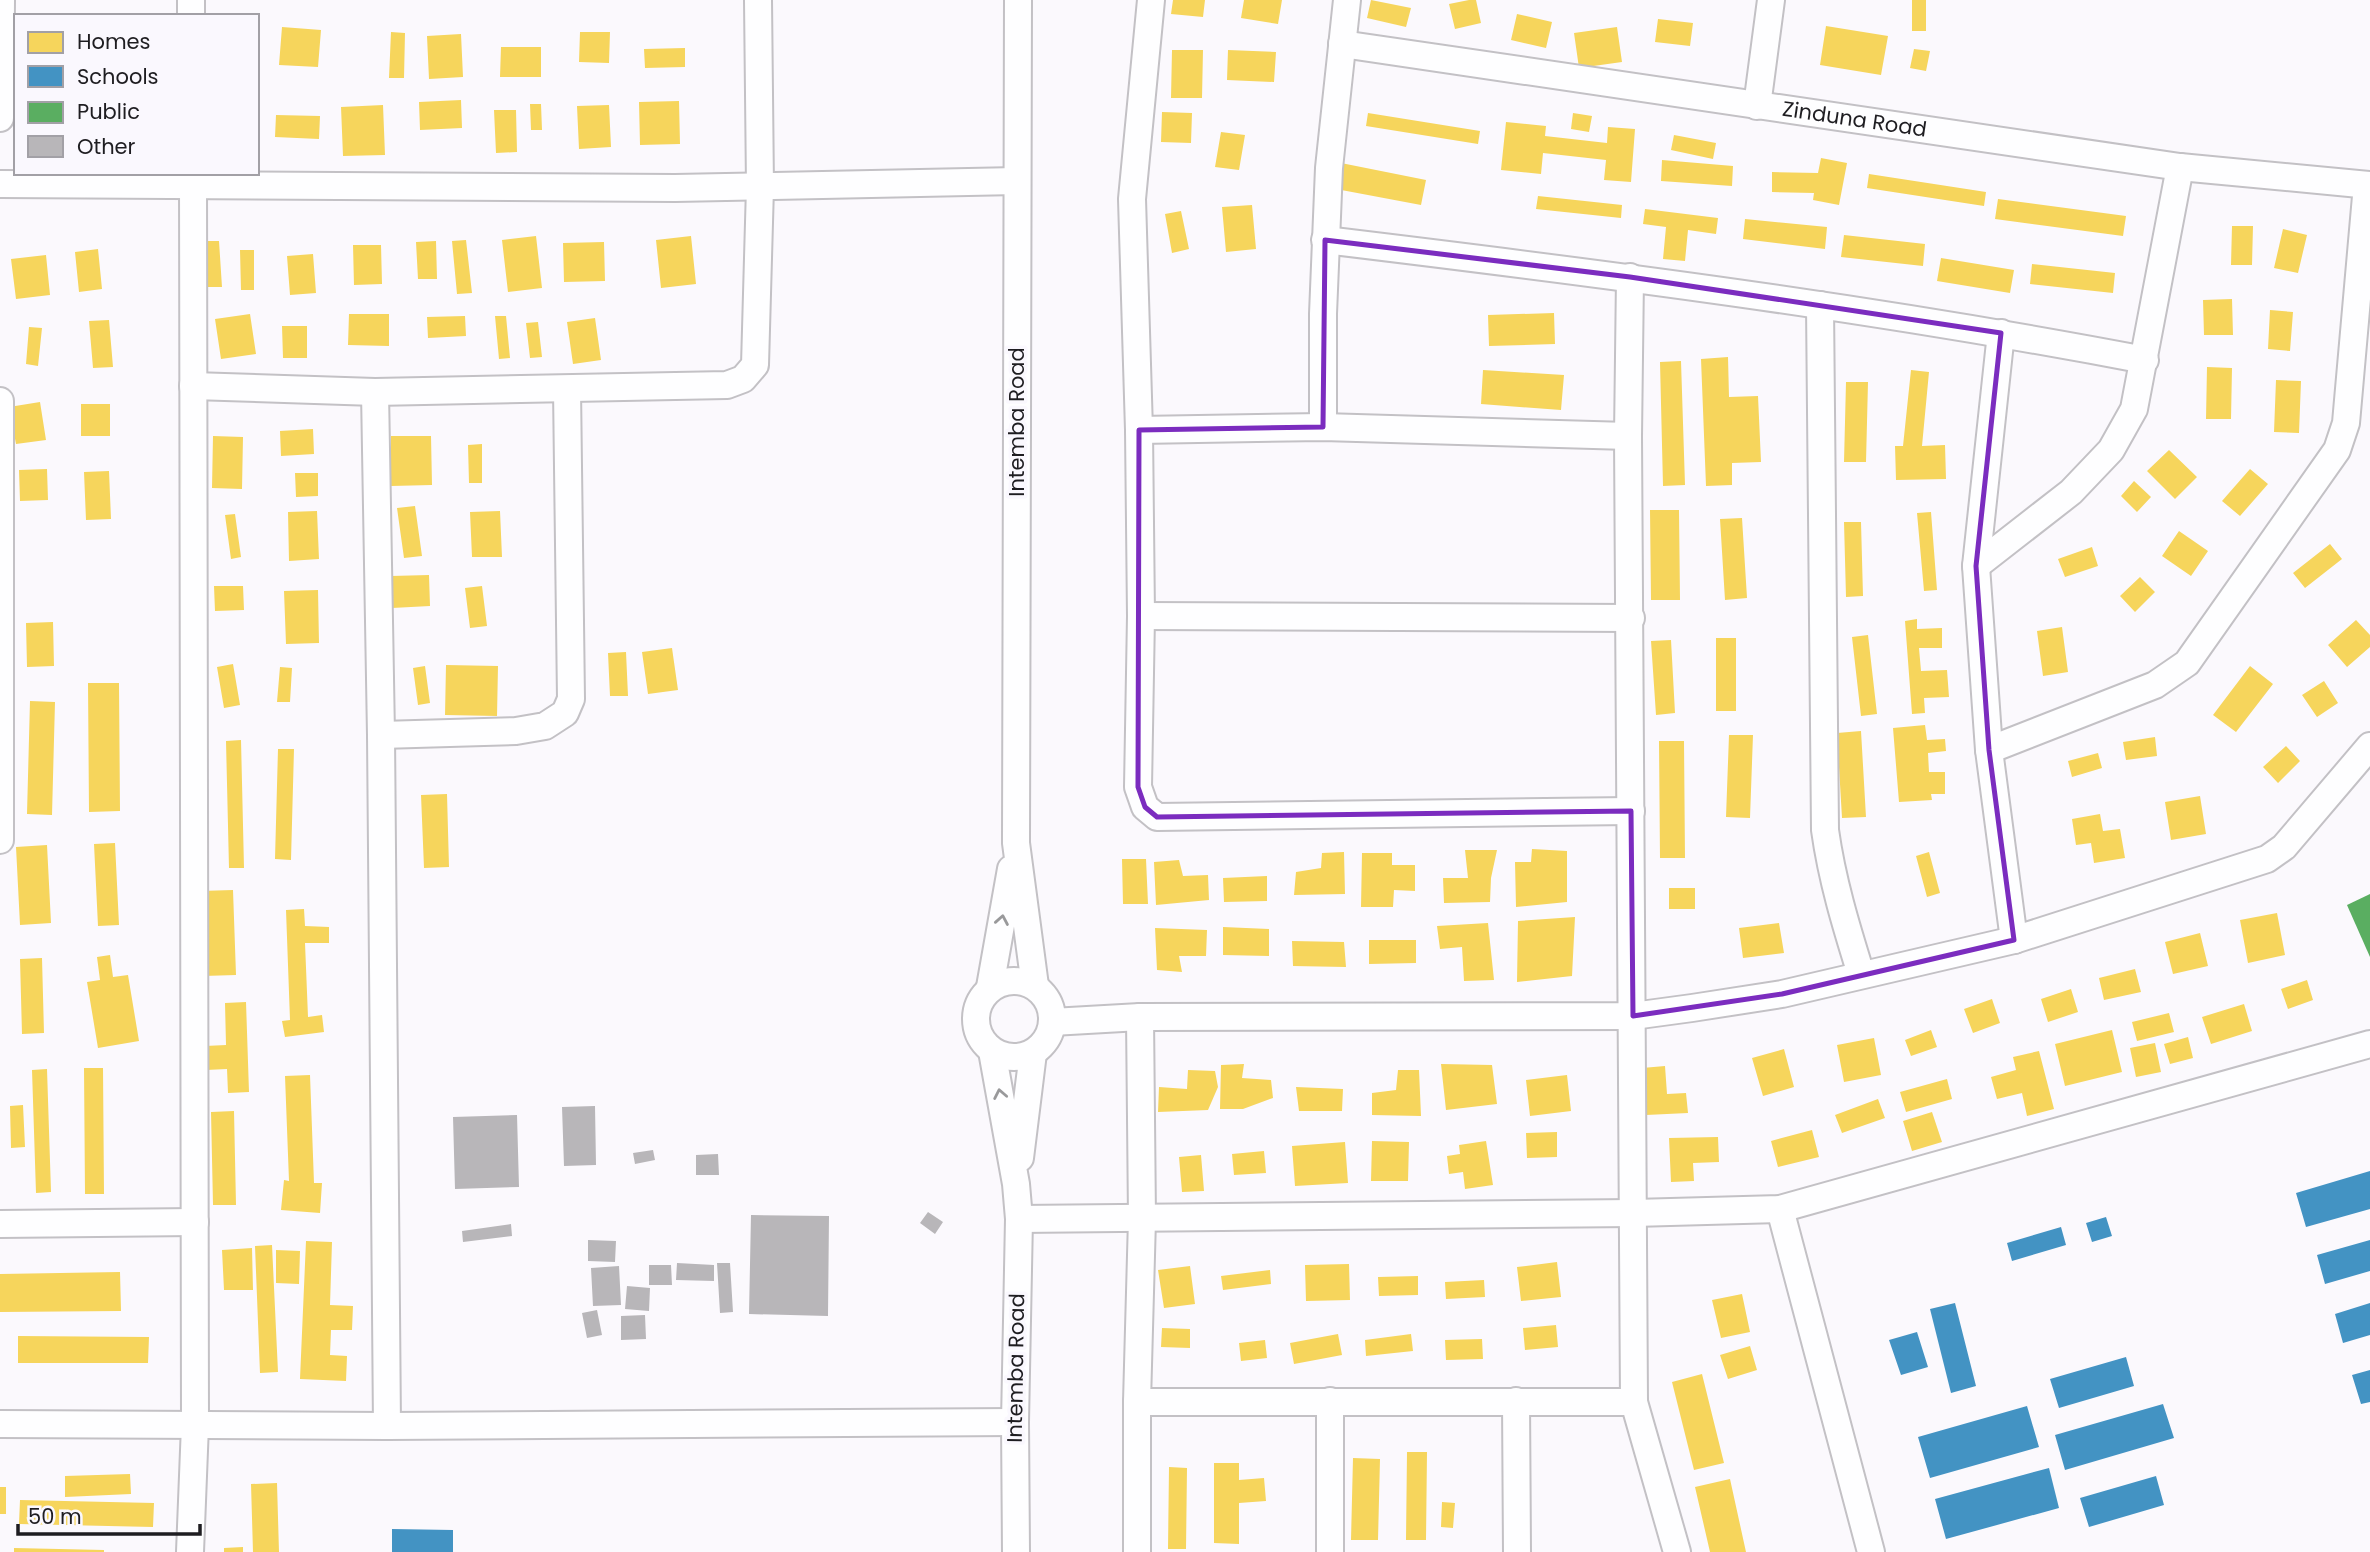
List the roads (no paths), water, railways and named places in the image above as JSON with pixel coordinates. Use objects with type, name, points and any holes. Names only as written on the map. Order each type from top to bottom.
[{"type":"street","points":[[0,118],[1,0]]},
{"type":"street","points":[[193,386],[375,392],[727,385],[743,379],[755,365],[760,187],[758,0]]},
{"type":"street","name":"Intemba Road","points":[[1016,843],[1018,0]]},
{"type":"street","points":[[1151,0],[1132,199],[1141,616],[1138,787],[1145,807],[1157,817],[1631,811]]},
{"type":"street","points":[[1322,426],[1329,168],[1347,0]]},
{"type":"street","points":[[1757,106],[1771,0]]},
{"type":"street","name":"Zinduna Road","points":[[1342,44],[2180,167],[2369,185]]},
{"type":"street","points":[[1976,566],[2071,492],[2111,450],[2134,409],[2180,167]]},
{"type":"street","points":[[190,1552],[195,1425],[193,180]]},
{"type":"street","points":[[0,184],[193,180],[760,187],[1017,181]]},
{"type":"street","points":[[1989,750],[2155,685],[2187,663],[2337,450],[2346,423],[2369,185]]},
{"type":"street","points":[[1325,240],[1630,277],[2001,333],[2145,360]]},
{"type":"street","points":[[1630,277],[1628,436],[1634,1402],[1677,1552]]},
{"type":"street","points":[[1820,305],[1825,830],[1842,912],[1861,974]]},
{"type":"street","points":[[2001,333],[1976,566],[1989,750],[2014,940]]},
{"type":"street","points":[[381,735],[516,731],[545,726],[565,713],[571,699],[567,389]]},
{"type":"street","points":[[375,392],[387,1426]]},
{"type":"street","points":[[0,401],[0,836]]},
{"type":"street","points":[[1139,430],[1322,426],[1628,436]]},
{"type":"street","points":[[1141,616],[1631,618]]},
{"type":"street","points":[[1052,1023],[1140,1017],[1633,1016],[1782,994],[2014,940],[2267,859],[2284,847],[2370,746]]},
{"type":"street","points":[[1016,843],[1035,986]]},
{"type":"street","points":[[1016,843],[990,987],[976,1007],[976,1032],[992,1051],[1017,1184]]},
{"type":"street","points":[[990,987],[1013,980],[1035,986],[1049,1002],[1052,1023],[1046,1040],[1033,1052],[1012,1058],[992,1051]]},
{"type":"street","points":[[1137,1552],[1137,1402],[1142,1219],[1140,1017]]},
{"type":"street","points":[[1019,1219],[1780,1209],[2370,1044]]},
{"type":"street","points":[[1017,1184],[1033,1052]]},
{"type":"street","name":"Intemba Road","points":[[1016,1552],[1014,1422],[1019,1219],[1017,1184]]},
{"type":"street","points":[[1780,1209],[1871,1552]]},
{"type":"street","points":[[0,1224],[195,1222]]},
{"type":"street","points":[[1330,1401],[1330,1552]]},
{"type":"street","points":[[1516,1401],[1517,1552]]},
{"type":"street","points":[[1137,1402],[1634,1402]]},
{"type":"street","points":[[0,1424],[387,1426],[1014,1422]]}]
